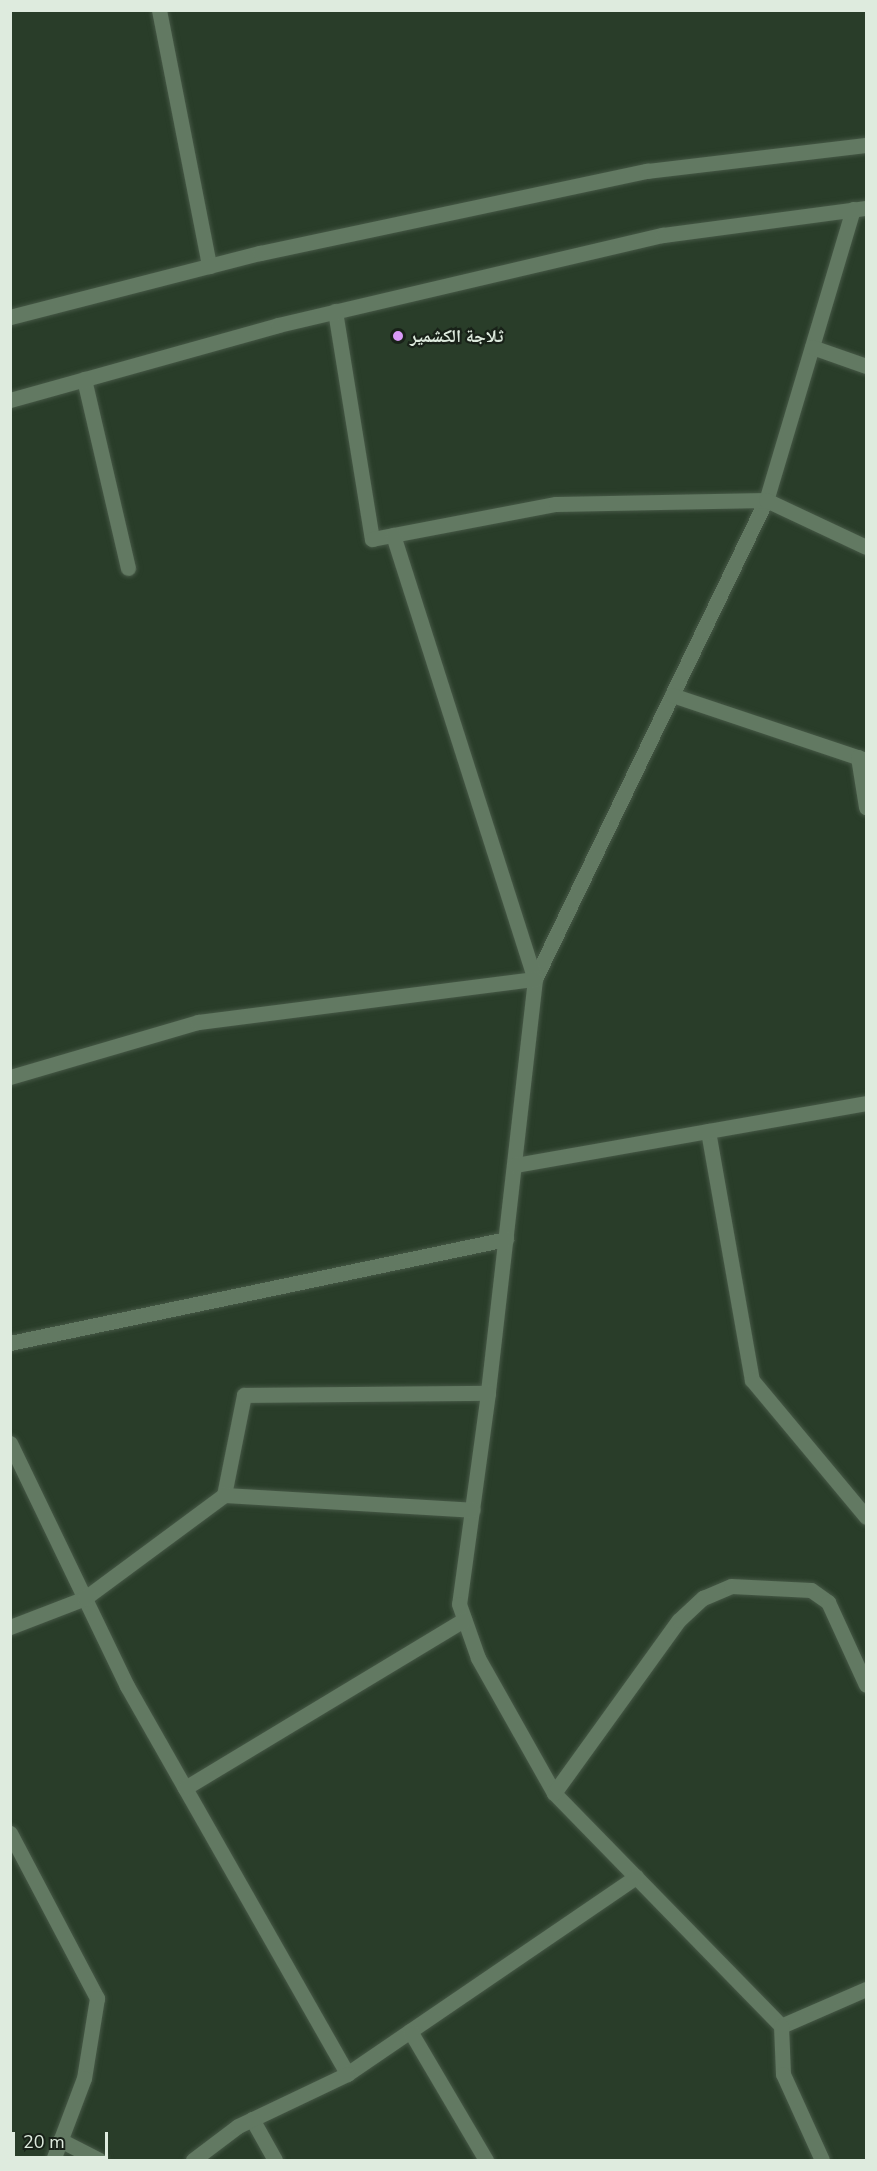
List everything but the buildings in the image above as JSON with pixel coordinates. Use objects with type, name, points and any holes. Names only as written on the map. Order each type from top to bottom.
[{"type":"street","points":[[159,10],[209,266]]},
{"type":"street","points":[[10,317],[209,266],[647,171],[867,145]]},
{"type":"street","points":[[10,400],[335,311],[663,235],[860,208],[812,347],[766,500],[535,979],[488,1393],[459,1604],[478,1658],[554,1793],[781,2026],[783,2074],[822,2160]]},
{"type":"street","points":[[335,311],[372,539],[556,504],[766,500],[867,547]]},
{"type":"street","points":[[812,347],[867,366]]},
{"type":"street","points":[[84,380],[128,568]]},
{"type":"street","points":[[393,535],[535,979]]},
{"type":"street","points":[[672,695],[862,758],[867,807]]},
{"type":"street","points":[[10,1077],[198,1022],[535,979]]},
{"type":"street","points":[[515,1165],[867,1103]]},
{"type":"street","points":[[708,1131],[752,1380],[867,1516]]},
{"type":"street","points":[[10,1342],[506,1239]]},
{"type":"street","points":[[224,1495],[244,1395],[488,1393]]},
{"type":"street","points":[[10,1443],[127,1686],[348,2074]]},
{"type":"street","points":[[10,1627],[84,1598],[224,1495],[473,1510]]},
{"type":"street","points":[[554,1793],[680,1620],[702,1599],[731,1586],[811,1590],[828,1602],[867,1685]]},
{"type":"street","points":[[185,1788],[464,1620]]},
{"type":"street","points":[[10,1833],[97,1998],[84,2078],[53,2160]]},
{"type":"street","points":[[193,2160],[252,2119],[348,2074],[636,1877]]},
{"type":"street","points":[[781,2026],[867,1989]]},
{"type":"street","points":[[410,2031],[486,2160]]},
{"type":"street","points":[[252,2119],[275,2160]]},
{"type":"street","points":[[60,2140],[99,2160]]},
{"type":"place","name":"ثلاجة الكشمير","points":[[398,336]]}]
